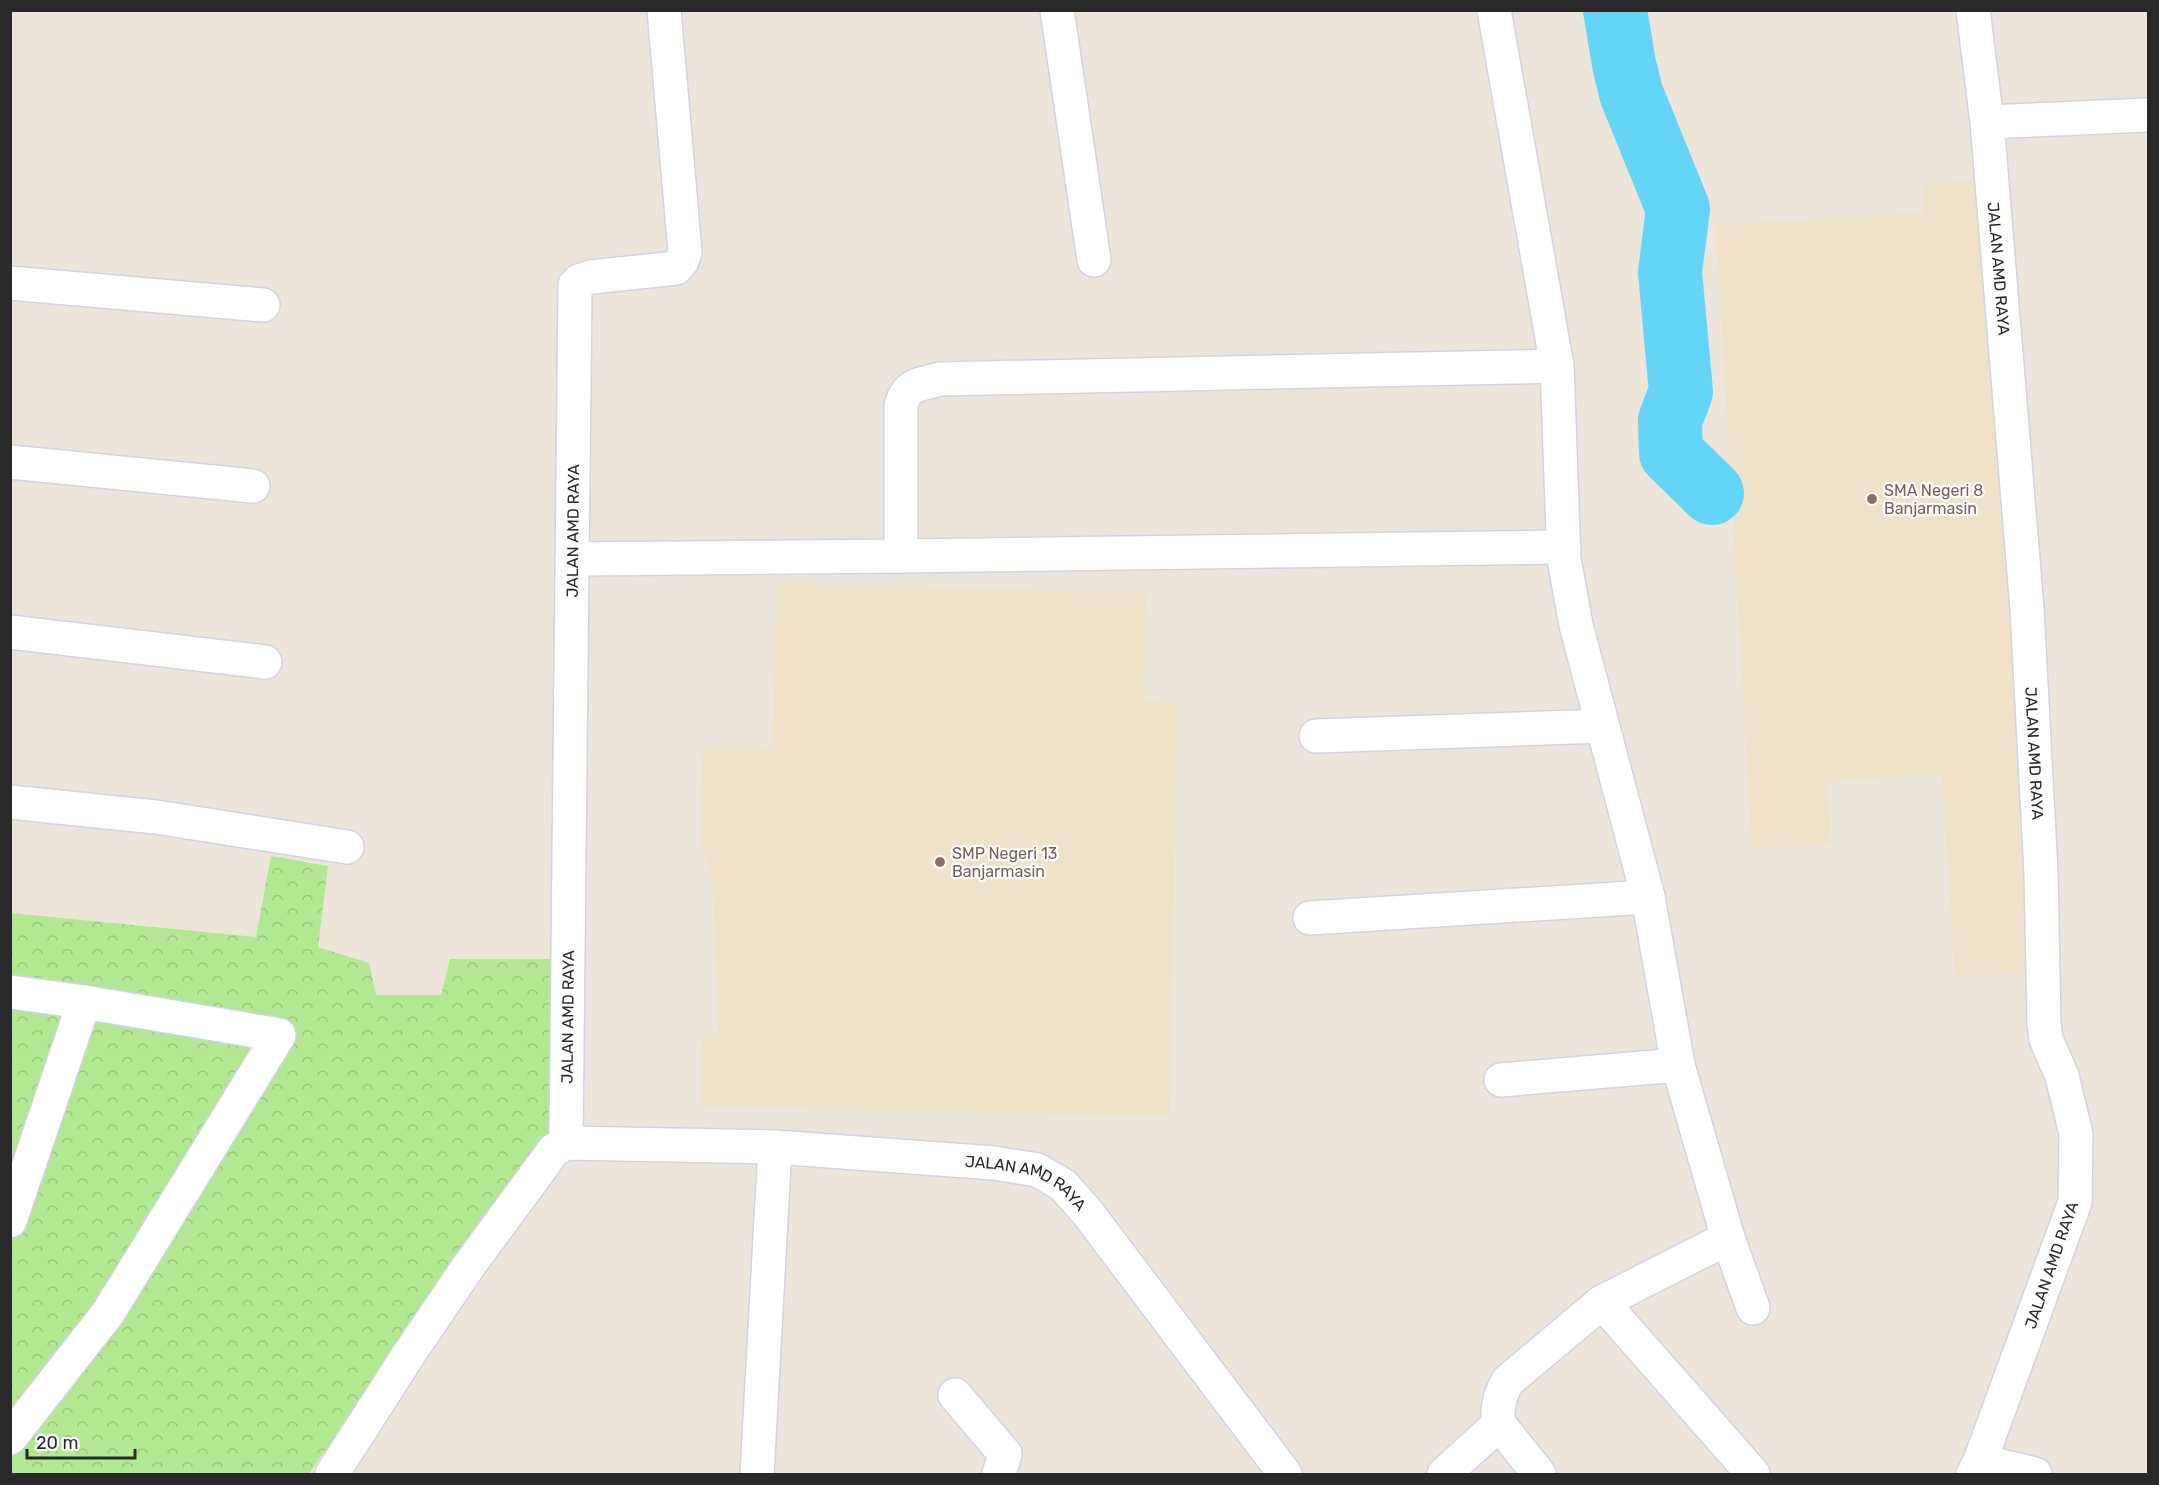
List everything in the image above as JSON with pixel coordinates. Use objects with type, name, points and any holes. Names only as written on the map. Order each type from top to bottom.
[{"type":"street","name":"JALAN AMD RAYA","points":[[664,10],[684,252],[682,261],[676,268],[591,277],[575,285],[566,1143],[775,1147],[994,1163],[1037,1170],[1063,1185],[1087,1212],[1285,1474]]},
{"type":"street","points":[[1057,10],[1094,260]]},
{"type":"street","points":[[1494,10],[1557,366],[1564,547],[1568,586],[1576,625],[1648,897],[1678,1065],[1728,1238],[1753,1308]]},
{"type":"street","name":"JALAN AMD RAYA","points":[[1973,10],[1987,122],[2027,609],[2041,872],[2044,1023],[2046,1039],[2062,1076],[2076,1134],[2075,1202],[1977,1468]]},
{"type":"street","points":[[1987,122],[2148,115]]},
{"type":"street","points":[[10,283],[263,304]]},
{"type":"street","points":[[901,556],[901,405],[908,389],[940,379],[1557,366]]},
{"type":"street","points":[[10,462],[253,486]]},
{"type":"street","points":[[572,559],[1564,547]]},
{"type":"street","points":[[10,632],[266,662]]},
{"type":"street","points":[[1316,736],[1602,726]]},
{"type":"street","points":[[10,802],[156,817],[347,847]]},
{"type":"street","points":[[1310,918],[1648,897]]},
{"type":"street","points":[[10,992],[84,1002],[279,1035],[108,1313],[10,1438]]},
{"type":"street","points":[[10,1221],[84,1002]]},
{"type":"street","points":[[1501,1080],[1678,1065]]},
{"type":"street","points":[[332,1474],[468,1266],[554,1150],[566,1143]]},
{"type":"street","points":[[757,1474],[775,1147]]},
{"type":"street","points":[[1539,1474],[1498,1424],[1497,1414],[1501,1392],[1508,1381],[1602,1302],[1728,1238]]},
{"type":"street","points":[[1602,1302],[1753,1474]]},
{"type":"street","points":[[955,1395],[1008,1468]]},
{"type":"street","points":[[1444,1474],[1498,1424]]},
{"type":"street","points":[[1977,1468],[2034,1474]]},
{"type":"shaded area","name":"SMA Negeri 8 Banjarmasin","points":[[1992,180],[2044,971],[1955,977],[1942,773],[1827,781],[1831,844],[1752,849],[1716,225],[1923,213],[1923,184]]},
{"type":"shaded area","name":"SMP Negeri 13 Banjarmasin","points":[[777,583],[1146,594],[1143,702],[1177,703],[1170,1116],[700,1106],[702,1035],[718,1035],[713,878],[700,845],[703,746],[773,748]]},
{"type":"green space","points":[[271,856],[328,866],[318,947],[369,963],[376,995],[441,995],[450,959],[559,959],[554,1127],[538,1146],[409,1327],[309,1474],[11,1474],[10,913],[256,937]]},
{"type":"waterway","points":[[1615,10],[1631,93],[1678,209],[1670,272],[1681,392],[1670,420],[1671,453],[1712,493]]},
{"type":"place","name":"SMA Negeri 8 Banjarmasin","points":[[1872,499]]},
{"type":"place","name":"SMP Negeri 13 Banjarmasin","points":[[940,862]]}]
